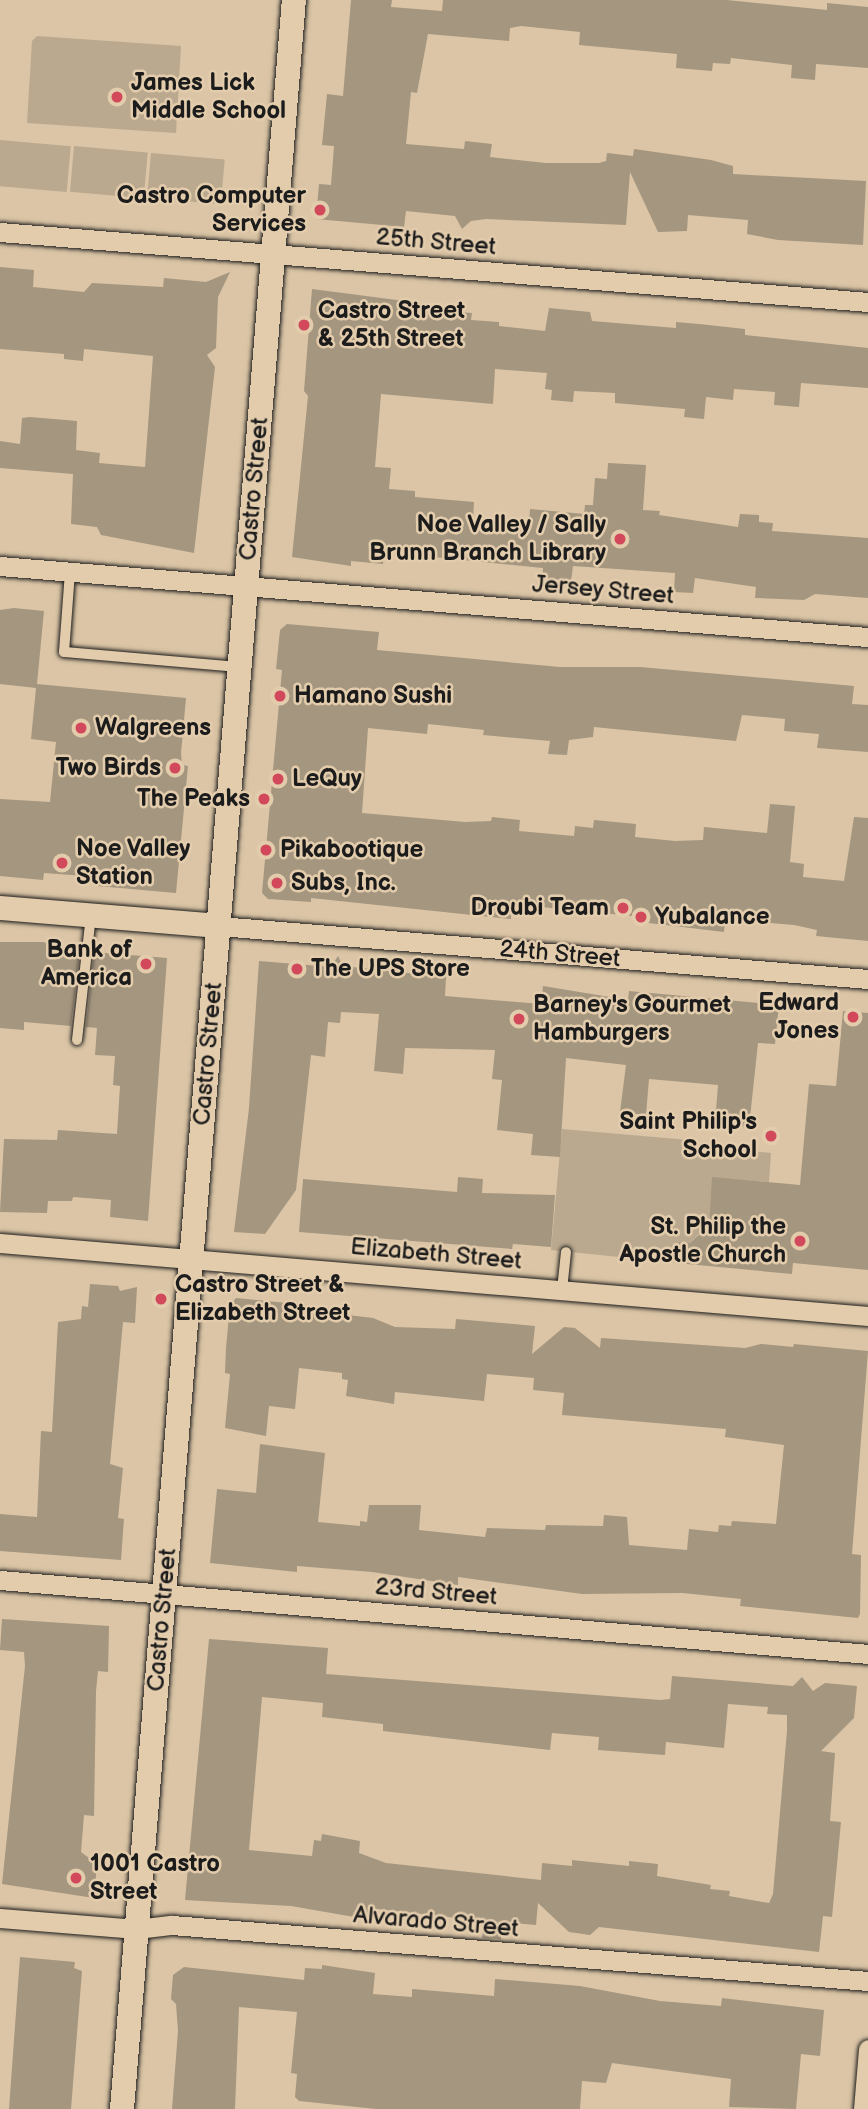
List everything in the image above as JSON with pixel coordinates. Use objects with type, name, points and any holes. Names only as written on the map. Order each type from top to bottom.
[{"type":"street","name":"Castro Street","points":[[122,2109],[294,0]]},
{"type":"street","name":"25th Street","points":[[0,232],[868,302]]},
{"type":"street","name":"Jersey Street","points":[[0,566],[868,637]]},
{"type":"street","name":"24th Street","points":[[0,908],[868,979]]},
{"type":"street","name":"Elizabeth Street","points":[[0,1243],[868,1316]]},
{"type":"street","name":"23rd Street","points":[[0,1580],[868,1654]]},
{"type":"street","name":"Alvarado Street","points":[[0,1918],[137,1929],[172,1925],[868,1981]]},
{"type":"street","points":[[863,2109],[868,2049]]},
{"type":"lane","points":[[70,572],[64,652],[240,667]]},
{"type":"lane","points":[[77,1040],[91,916]]},
{"type":"lane","points":[[562,1290],[566,1252]]},
{"type":"shaded area","points":[[37,36],[181,46],[176,133],[27,123],[32,41]]},
{"type":"shaded area","points":[[0,140],[71,146],[67,192],[0,186]]},
{"type":"shaded area","points":[[74,146],[148,152],[144,198],[70,192]]},
{"type":"shaded area","points":[[151,153],[225,159],[221,204],[147,198]]},
{"type":"shaded area","points":[[562,1129],[689,1140],[689,1145],[771,1153],[769,1182],[729,1179],[726,1218],[709,1217],[708,1235],[699,1234],[677,1263],[551,1250]]},
{"type":"building","points":[[351,0],[392,0],[391,7],[442,11],[443,0],[727,0],[827,10],[827,3],[868,7],[868,68],[816,64],[815,80],[791,78],[792,65],[731,58],[730,64],[713,63],[712,71],[676,68],[677,54],[579,45],[580,32],[521,26],[510,28],[509,41],[428,34],[417,93],[411,92],[406,144],[464,149],[465,141],[492,144],[490,157],[546,163],[599,163],[606,161],[607,153],[633,156],[634,149],[711,160],[733,166],[733,174],[866,181],[863,245],[778,240],[747,234],[748,220],[688,215],[687,231],[658,232],[630,172],[626,225],[486,219],[471,221],[462,229],[455,216],[406,211],[404,227],[316,219],[319,184],[331,185],[334,146],[322,145],[327,94],[343,96]]},
{"type":"building","points":[[0,267],[34,270],[33,287],[84,292],[92,283],[163,287],[164,278],[206,282],[230,272],[218,297],[216,348],[207,355],[215,367],[194,553],[101,535],[97,527],[71,524],[73,474],[0,468],[0,441],[20,444],[22,418],[30,417],[77,421],[76,450],[100,453],[99,463],[145,467],[153,356],[84,349],[83,361],[64,359],[64,354],[0,349]]},
{"type":"building","points":[[312,289],[443,306],[443,311],[472,313],[471,320],[499,322],[499,326],[545,331],[549,308],[590,312],[592,321],[676,328],[676,322],[699,324],[745,329],[745,335],[868,348],[868,388],[801,383],[799,407],[774,405],[775,392],[734,389],[733,400],[706,397],[704,419],[684,417],[685,409],[615,403],[615,393],[574,391],[573,402],[551,400],[552,390],[545,389],[547,373],[495,369],[493,404],[381,394],[375,467],[391,468],[389,489],[415,491],[415,497],[474,502],[473,520],[529,525],[530,509],[584,514],[585,505],[593,505],[595,478],[607,479],[608,463],[646,465],[643,510],[660,511],[659,515],[738,527],[740,514],[759,515],[759,522],[773,523],[772,531],[868,538],[868,598],[815,594],[804,600],[755,598],[756,587],[695,578],[693,593],[674,592],[675,573],[573,566],[571,581],[542,578],[543,568],[384,552],[383,564],[351,561],[351,566],[292,557],[308,396],[304,391]]},
{"type":"building","points":[[14,608],[44,611],[37,684],[186,698],[181,753],[182,765],[188,766],[176,893],[97,886],[84,881],[85,876],[44,873],[43,880],[0,876],[0,799],[50,802],[56,742],[31,739],[36,688],[0,684],[0,610]]},
{"type":"building","points":[[287,624],[379,632],[377,650],[560,667],[640,667],[854,686],[852,704],[868,705],[868,752],[817,748],[819,734],[784,731],[785,719],[742,715],[736,741],[594,727],[593,737],[569,740],[567,755],[548,754],[550,741],[483,735],[484,730],[428,724],[427,734],[368,728],[362,813],[465,822],[491,821],[492,817],[520,820],[519,831],[574,836],[575,826],[593,828],[594,820],[636,824],[635,837],[675,841],[703,840],[704,827],[767,833],[770,804],[795,806],[790,862],[804,864],[803,877],[844,881],[854,817],[868,818],[868,941],[816,936],[817,930],[794,925],[725,919],[724,932],[632,921],[632,916],[541,907],[541,915],[511,912],[511,919],[311,898],[311,902],[268,899],[262,893],[282,670],[276,669],[280,630]]},
{"type":"building","points":[[0,942],[43,942],[80,951],[71,1026],[24,1022],[24,1030],[0,1028]]},
{"type":"building","points":[[94,952],[167,958],[148,1221],[110,1217],[111,1200],[73,1197],[72,1201],[48,1201],[47,1213],[0,1212],[4,1139],[57,1140],[58,1130],[117,1134],[120,1086],[113,1085],[115,1056],[95,1055],[97,1028],[86,1027]]},
{"type":"building","points":[[338,956],[343,966],[446,977],[445,996],[541,1004],[543,986],[628,1000],[629,991],[779,1005],[775,1044],[758,1043],[749,1127],[715,1124],[718,1085],[649,1079],[646,1115],[620,1112],[626,1065],[566,1058],[560,1157],[531,1155],[533,1134],[497,1130],[502,1080],[492,1079],[495,1050],[405,1048],[403,1074],[374,1071],[379,1014],[341,1012],[340,1023],[328,1022],[325,1057],[311,1055],[296,1190],[265,1234],[234,1232],[249,1108],[259,961],[331,967]]},
{"type":"building","points":[[843,1011],[868,1013],[868,1270],[793,1263],[792,1274],[677,1263],[679,1242],[690,1243],[709,1226],[712,1177],[800,1185],[809,1084],[836,1086]]},
{"type":"building","points":[[458,1177],[483,1179],[482,1193],[555,1195],[551,1247],[513,1244],[512,1249],[299,1232],[303,1179],[457,1192]]},
{"type":"building","points":[[90,1284],[118,1286],[120,1291],[137,1287],[135,1323],[123,1322],[110,1464],[123,1468],[118,1518],[124,1519],[121,1560],[0,1551],[0,1514],[37,1517],[41,1431],[52,1432],[58,1322],[81,1319],[82,1306],[88,1307]]},
{"type":"building","points":[[236,1298],[348,1309],[348,1315],[373,1318],[395,1327],[455,1329],[456,1319],[535,1326],[532,1354],[564,1327],[575,1328],[600,1348],[601,1338],[745,1348],[761,1344],[793,1347],[794,1344],[868,1351],[852,1554],[861,1555],[858,1618],[740,1606],[741,1599],[683,1593],[582,1594],[458,1577],[458,1585],[372,1572],[297,1566],[297,1572],[210,1563],[217,1489],[256,1493],[260,1444],[325,1453],[318,1522],[360,1526],[360,1521],[367,1522],[369,1505],[421,1505],[419,1530],[485,1537],[487,1528],[545,1530],[546,1525],[603,1526],[604,1515],[627,1517],[629,1545],[687,1550],[689,1529],[718,1532],[719,1525],[731,1526],[732,1521],[776,1524],[784,1445],[725,1437],[726,1429],[562,1415],[564,1393],[533,1390],[534,1378],[487,1374],[484,1401],[395,1392],[394,1404],[346,1396],[348,1380],[342,1379],[342,1373],[299,1368],[295,1409],[269,1406],[266,1436],[225,1428],[230,1374],[225,1373],[226,1348],[230,1305]]},
{"type":"building","points":[[2,1619],[109,1626],[108,1672],[98,1671],[96,1691],[94,1816],[84,1815],[81,1852],[97,1864],[94,1898],[2,1884],[25,1666],[24,1652],[0,1650]]},
{"type":"building","points":[[209,1639],[328,1648],[326,1674],[660,1700],[670,1699],[672,1676],[793,1686],[802,1677],[813,1691],[825,1683],[857,1686],[854,1718],[821,1751],[835,1753],[830,1821],[841,1822],[832,1917],[823,1916],[819,1952],[599,1927],[590,1935],[569,1932],[538,1903],[536,1925],[502,1922],[501,1939],[482,1938],[484,1921],[377,1909],[377,1917],[360,1918],[291,1906],[185,1900]],"holes":[[[262,1697],[323,1703],[322,1717],[383,1724],[383,1731],[550,1750],[552,1733],[599,1737],[598,1750],[665,1755],[666,1742],[724,1748],[728,1704],[768,1707],[767,1714],[787,1715],[773,1894],[769,1903],[729,1896],[730,1891],[710,1889],[711,1885],[657,1876],[658,1864],[629,1861],[629,1866],[572,1860],[572,1866],[542,1863],[541,1880],[386,1863],[359,1853],[360,1841],[322,1834],[321,1841],[314,1840],[312,1856],[249,1850]]]},
{"type":"building","points":[[20,1957],[75,1962],[74,1968],[82,1971],[71,2109],[9,2109]]},
{"type":"building","points":[[322,1965],[375,1973],[373,1994],[412,1997],[412,1989],[494,1996],[495,1979],[580,1986],[660,2001],[721,2006],[722,1998],[824,2010],[820,2056],[801,2054],[796,2109],[729,2107],[731,2079],[612,2063],[606,2083],[582,2081],[580,2109],[376,2109],[299,2101],[295,2097],[297,2074],[291,2073],[297,2012],[239,2007],[235,2109],[172,2109],[178,2031],[176,2004],[171,1999],[173,1975],[184,1967],[304,1980],[305,1968],[322,1969]]},
{"type":"place","name":"James Lick Middle School","points":[[117,97]]},
{"type":"place","name":"Castro Computer Services","points":[[320,210]]},
{"type":"place","name":"Castro Street & 25th Street","points":[[304,325]]},
{"type":"place","name":"Noe Valley / Sally Brunn Branch Library","points":[[620,539]]},
{"type":"place","name":"Hamano Sushi","points":[[280,696]]},
{"type":"place","name":"Walgreens","points":[[81,728]]},
{"type":"place","name":"Two Birds","points":[[175,768]]},
{"type":"place","name":"LeQuy","points":[[278,779]]},
{"type":"place","name":"The Peaks","points":[[264,799]]},
{"type":"place","name":"Pikabootique","points":[[266,850]]},
{"type":"place","name":"Noe Valley Station","points":[[62,863]]},
{"type":"place","name":"Subs, Inc.","points":[[277,883]]},
{"type":"place","name":"Droubi Team","points":[[623,908]]},
{"type":"place","name":"Yubalance","points":[[641,917]]},
{"type":"place","name":"Bank of America","points":[[146,964]]},
{"type":"place","name":"The UPS Store","points":[[297,969]]},
{"type":"place","name":"Edward Jones","points":[[853,1017]]},
{"type":"place","name":"Barney's Gourmet Hamburgers","points":[[519,1019]]},
{"type":"place","name":"Saint Philip's School","points":[[771,1136]]},
{"type":"place","name":"St. Philip the Apostle Church","points":[[800,1241]]},
{"type":"place","name":"Castro Street & Elizabeth Street","points":[[161,1299]]},
{"type":"place","name":"1001 Castro Street","points":[[76,1878]]}]
